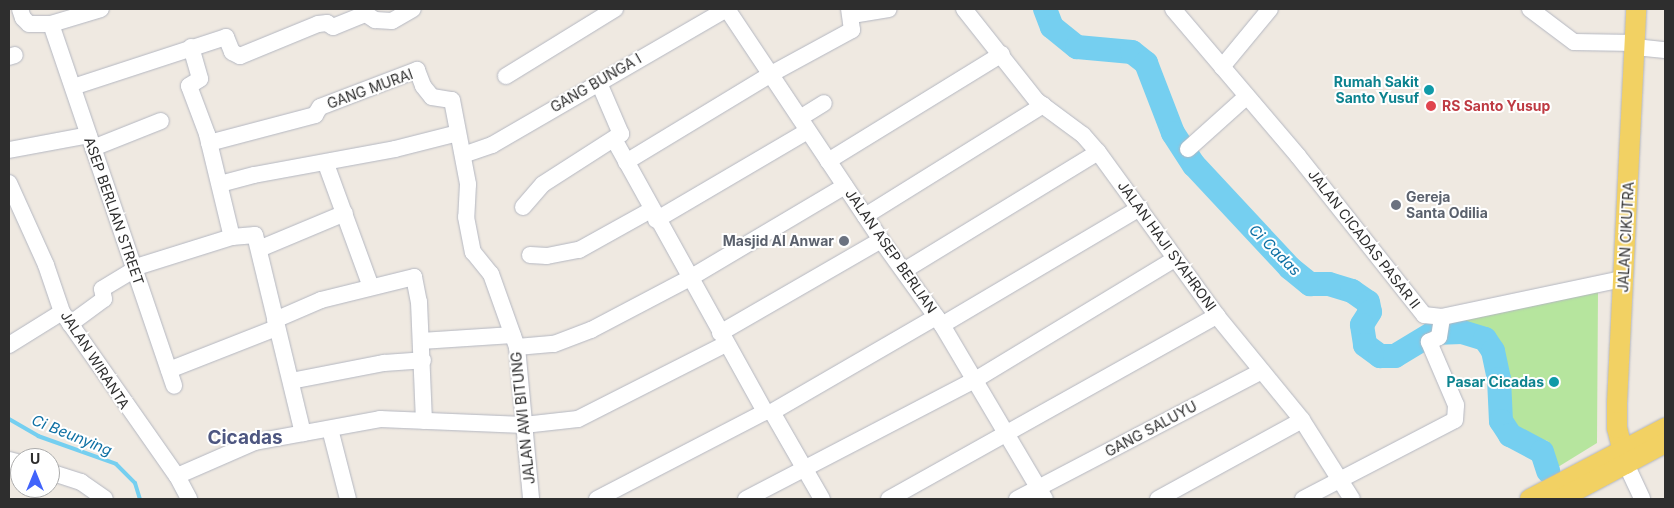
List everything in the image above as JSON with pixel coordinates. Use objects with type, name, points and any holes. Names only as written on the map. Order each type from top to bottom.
[{"type":"main road","name":"JALAN CIKUTRA","points":[[1624,457],[1616,414],[1636,9]]},
{"type":"main road","points":[[1560,499],[1665,428]]},
{"type":"main road","points":[[1530,499],[1624,457],[1665,444]]},
{"type":"street","points":[[20,9],[23,18],[29,24],[52,30],[101,9]]},
{"type":"street","points":[[73,87],[210,41],[228,38],[232,52],[240,56],[318,24],[327,23],[333,28],[366,14],[375,20],[392,21],[412,9]]},
{"type":"street","points":[[506,76],[615,9]]},
{"type":"street","name":"JALAN ASEP BERLIAN","points":[[727,9],[773,74],[881,240],[906,270],[975,380],[1042,494]]},
{"type":"street","name":"GANG BUNGA I","points":[[464,161],[727,9]]},
{"type":"street","points":[[626,162],[773,74],[852,30],[850,12],[889,9]]},
{"type":"street","name":"JALAN HAJI SYAHRONI","points":[[964,9],[1042,105],[1083,135],[1098,152],[1217,316],[1302,420],[1341,478],[1352,499]]},
{"type":"street","name":"JALAN CICADAS PASAR II","points":[[1173,9],[1247,96],[1408,298],[1424,315],[1441,327],[1623,279]]},
{"type":"street","points":[[1222,67],[1270,9]]},
{"type":"street","points":[[1530,9],[1574,42],[1635,45],[1665,50]]},
{"type":"street","name":"ASEP BERLIAN STREET","points":[[52,30],[174,386]]},
{"type":"street","points":[[191,47],[200,80],[189,86],[209,144],[232,237]]},
{"type":"street","points":[[828,160],[1002,54]]},
{"type":"street","name":"GANG MURAI","points":[[209,144],[314,114],[320,107],[417,70],[423,86],[432,97],[452,100],[454,124],[464,161]]},
{"type":"street","points":[[523,207],[548,180],[615,141],[621,130],[598,83]]},
{"type":"street","points":[[1188,149],[1247,96]]},
{"type":"street","points":[[530,255],[547,256],[579,250],[654,215],[804,124],[824,103]]},
{"type":"street","points":[[865,216],[1042,105]]},
{"type":"street","points":[[9,150],[91,141],[161,121]]},
{"type":"street","points":[[220,184],[254,175],[326,164],[454,134]]},
{"type":"street","points":[[615,141],[723,338],[822,499]]},
{"type":"street","points":[[906,270],[1098,152]]},
{"type":"street","name":"JALAN AWI BITUNG","points":[[464,161],[466,217],[473,252],[491,274],[515,341],[531,499]]},
{"type":"street","points":[[326,164],[345,213],[370,288]]},
{"type":"street","name":"JALAN WIRANTA","points":[[9,182],[46,265],[66,318],[177,476],[189,499]]},
{"type":"street","points":[[421,341],[515,341],[540,346],[569,339],[690,278],[845,186]]},
{"type":"street","points":[[597,499],[768,412],[939,321],[1140,208]]},
{"type":"street","points":[[259,249],[345,213]]},
{"type":"street","points":[[9,344],[104,299],[102,289],[134,269],[232,237],[253,234],[259,249],[303,433]]},
{"type":"street","points":[[177,476],[255,442],[380,419],[524,425],[578,419],[723,338],[881,240]]},
{"type":"street","points":[[746,499],[975,380],[1175,259]]},
{"type":"street","points":[[169,370],[276,324],[320,300],[415,278],[423,360],[424,421]]},
{"type":"street","points":[[889,499],[1006,432],[1217,316]]},
{"type":"street","points":[[1303,499],[1455,420],[1456,405],[1429,342],[1441,327]]},
{"type":"street","points":[[291,381],[384,363],[423,360]]},
{"type":"street","name":"GANG SALUYU","points":[[1017,499],[1042,494],[1262,370]]},
{"type":"street","points":[[1158,499],[1302,420]]},
{"type":"street","points":[[330,429],[348,499]]},
{"type":"street","points":[[1624,457],[1642,499]]},
{"type":"street","points":[[60,475],[80,482],[105,499]]},
{"type":"green space","name":"Pasar Cicadas","points":[[1598,291],[1597,443],[1558,467],[1548,441],[1524,436],[1490,406],[1502,389],[1499,362],[1487,341],[1475,334],[1448,329],[1451,319]]},
{"type":"waterway","name":"Ci Cadas","points":[[1045,9],[1052,27],[1077,47],[1132,52],[1146,63],[1173,133],[1194,165],[1290,268],[1310,284],[1329,284],[1352,291],[1368,302],[1370,312],[1362,325],[1365,345],[1380,356],[1395,356],[1433,333],[1462,332],[1485,339],[1493,351],[1499,379],[1501,421],[1510,435],[1542,452],[1548,471]]},
{"type":"waterway","name":"Ci Beunying","points":[[9,419],[38,436],[116,464],[135,483],[140,499]]},
{"type":"place","name":"Rumah Sakit Santo Yusuf","points":[[1429,90]]},
{"type":"place","name":"RS Santo Yusup","points":[[1431,106]]},
{"type":"place","name":"Gereja Santa Odilia","points":[[1396,205]]},
{"type":"place","name":"Masjid Al Anwar","points":[[844,241]]},
{"type":"place","name":"Pasar Cicadas","points":[[1554,382]]},
{"type":"district","name":"Cicadas","points":[[245,438]]}]
